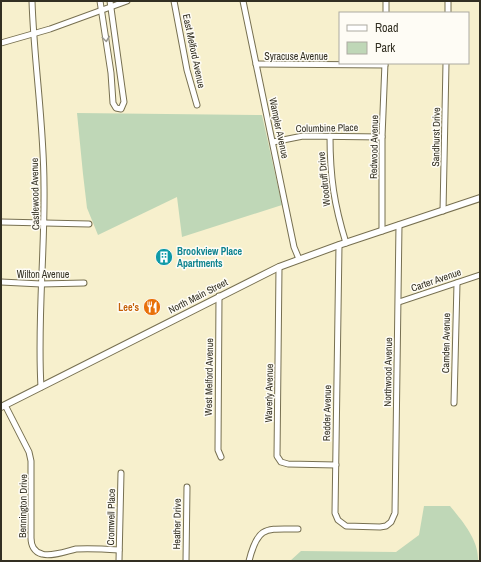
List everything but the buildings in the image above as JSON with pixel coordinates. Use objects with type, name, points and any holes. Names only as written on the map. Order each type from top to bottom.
[{"type":"main road","name":"North Main Street","points":[[3,406],[279,267],[342,244],[480,198]]},
{"type":"street","name":"Castlewood Avenue","points":[[32,1],[33,34],[44,158],[45,223],[41,284],[41,387]]},
{"type":"street","points":[[100,1],[114,103],[116,108],[120,109],[124,102],[124,96],[110,4]]},
{"type":"street","points":[[1,42],[33,34],[101,10],[110,4],[127,1]]},
{"type":"street","name":"East Melford Avenue","points":[[174,1],[187,70],[197,105]]},
{"type":"street","name":"Wampler Avenue","points":[[243,1],[294,247],[299,259]]},
{"type":"street","points":[[386,1],[386,12]]},
{"type":"street","points":[[448,1],[448,12]]},
{"type":"street","name":"Syracuse Avenue","points":[[256,64],[385,64]]},
{"type":"street","name":"Redwood Avenue","points":[[382,231],[382,137],[385,64]]},
{"type":"street","name":"Sandhurst Drive","points":[[443,211],[446,64]]},
{"type":"street","name":"Columbine Place","points":[[273,142],[303,136],[382,137]]},
{"type":"street","name":"Woodruff Drive","points":[[330,136],[332,191],[338,215],[342,244]]},
{"type":"street","points":[[1,222],[89,224]]},
{"type":"street","name":"Northwood Avenue","points":[[393,519],[395,513],[399,225]]},
{"type":"street","name":"Redder Avenue","points":[[342,244],[335,513],[336,518],[346,526],[380,527],[388,525],[393,519]]},
{"type":"street","name":"Waverly Avenue","points":[[279,267],[277,456],[281,462],[288,464],[336,465]]},
{"type":"street","name":"Carter Avenue","points":[[399,302],[480,275]]},
{"type":"street","name":"Wilton Avenue","points":[[1,282],[41,284],[84,283]]},
{"type":"street","name":"Camden Avenue","points":[[454,403],[457,282]]},
{"type":"street","name":"West Melford Avenue","points":[[219,296],[218,450],[221,457]]},
{"type":"street","name":"Bennington Drive","points":[[3,406],[29,452],[31,461],[31,538],[33,549],[44,555],[82,549],[120,550]]},
{"type":"street","name":"Cromwell Place","points":[[119,561],[121,473]]},
{"type":"street","name":"Heather Drive","points":[[186,561],[187,487]]},
{"type":"street","points":[[249,561],[255,541],[263,532],[275,528],[298,529]]},
{"type":"green space","points":[[77,113],[262,115],[282,205],[182,237],[177,197],[98,235],[87,208]]},
{"type":"green space","points":[[424,506],[450,506],[465,525],[473,539],[478,553],[478,561],[290,561],[301,551],[396,552],[419,535]]},
{"type":"place","name":"Brookview Place Apartments","points":[[164,257]]},
{"type":"place","name":"Lee's","points":[[152,307]]}]
